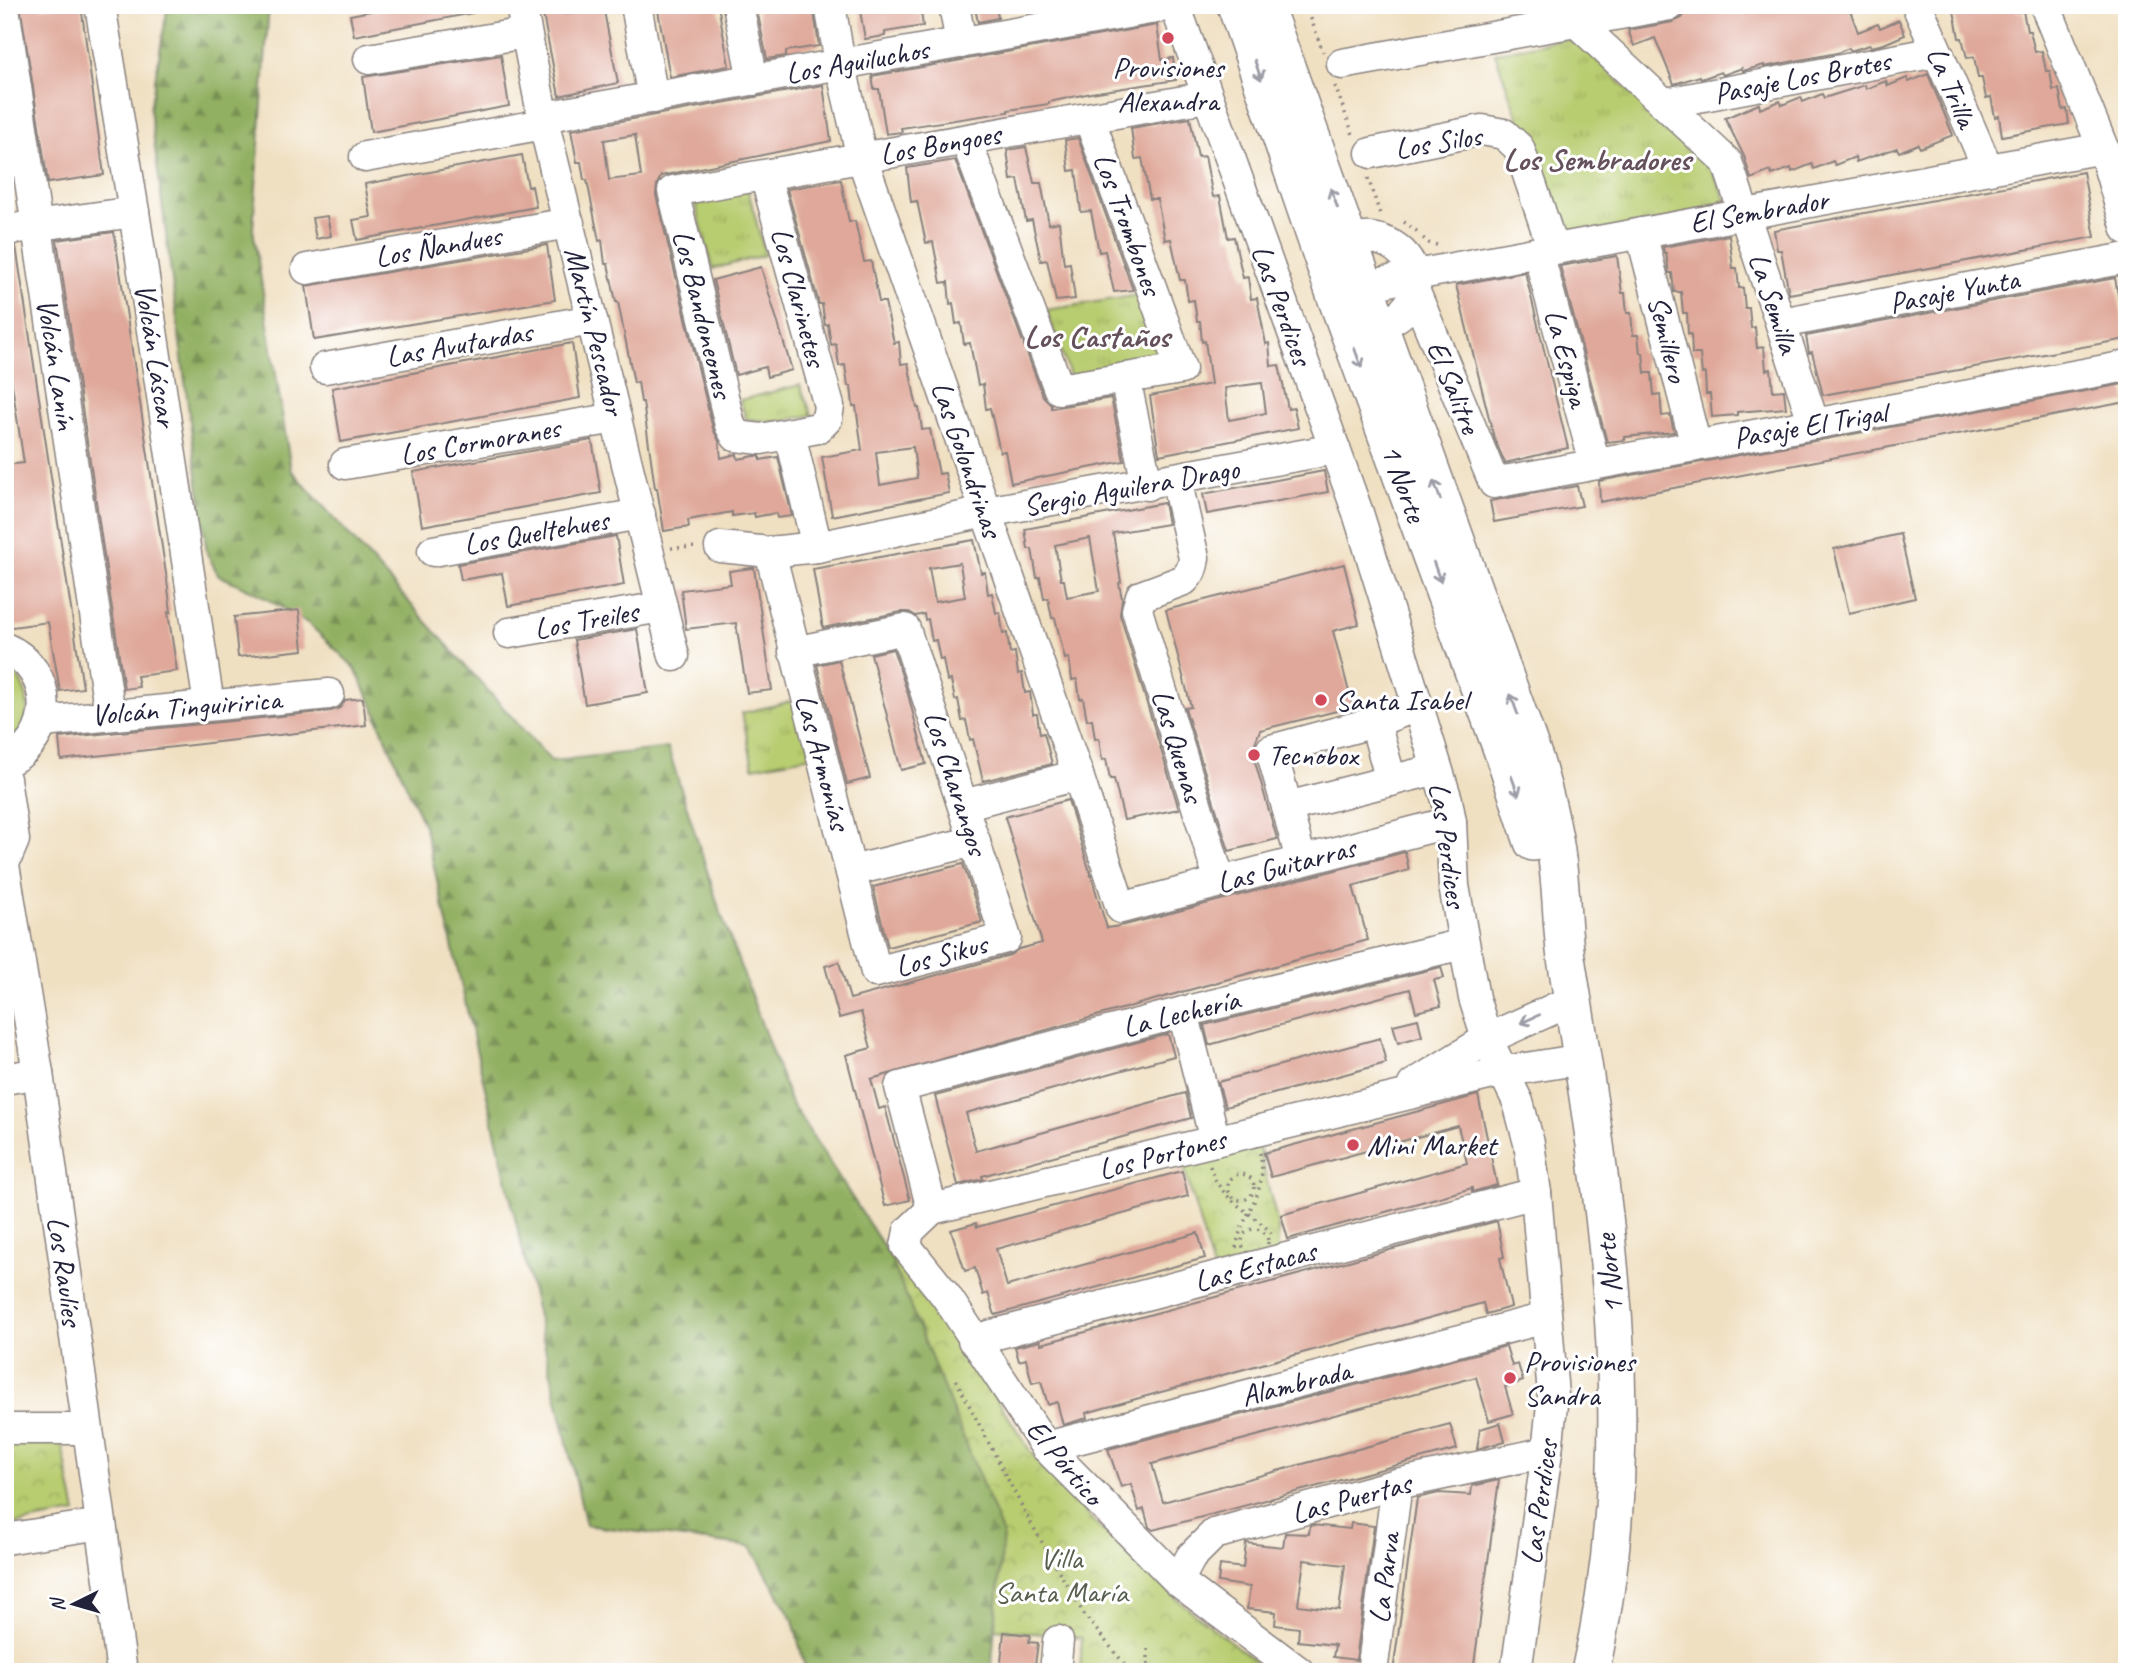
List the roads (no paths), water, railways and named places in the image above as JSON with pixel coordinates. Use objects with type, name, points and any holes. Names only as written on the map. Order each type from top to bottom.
[{"type":"main road","name":"1 Norte","points":[[1236,5],[1350,290],[1525,814],[1566,961]]},
{"type":"main road","name":"1 Norte","points":[[1264,5],[1349,240],[1350,290],[1377,325],[1545,794],[1557,860],[1566,961],[1583,1059],[1612,1296],[1618,1416],[1614,1527],[1590,1672]]},
{"type":"street","name":"Volcán Láscar","points":[[100,5],[209,705]]},
{"type":"street","points":[[636,5],[653,97]]},
{"type":"street","points":[[738,5],[753,80]]},
{"type":"street","name":"Las Golondrinas","points":[[830,5],[862,158],[1078,775],[1121,908]]},
{"type":"street","points":[[954,5],[961,43]]},
{"type":"street","name":"Los Aguiluchos","points":[[365,156],[653,97],[961,43],[1059,15],[1173,5]]},
{"type":"street","name":"Las Perdices","points":[[1173,5],[1358,513],[1447,800],[1451,822],[1454,886],[1474,998],[1487,1039],[1518,1102],[1529,1143],[1536,1193],[1553,1395],[1516,1672]]},
{"type":"street","points":[[1342,65],[1567,14],[1670,5]]},
{"type":"street","name":"La Trilla","points":[[1917,5],[1988,169]]},
{"type":"street","points":[[2045,5],[2102,148],[2127,229]]},
{"type":"street","name":"Volcán Lanín","points":[[5,14],[110,714]]},
{"type":"street","name":"La Semilla","points":[[1567,14],[1727,162],[1814,424]]},
{"type":"street","points":[[369,59],[523,19]]},
{"type":"street","name":"Martín Pescador","points":[[523,19],[543,120],[674,656]]},
{"type":"street","name":"Pasaje Los Brotes","points":[[1666,103],[1937,52]]},
{"type":"street","name":"Los Bongoes","points":[[673,191],[1207,97]]},
{"type":"street","name":"Los Trombones","points":[[1090,118],[1181,369],[1125,378]]},
{"type":"street","name":"Los Silos","points":[[1371,153],[1482,130],[1504,134],[1519,148],[1546,251]]},
{"type":"street","points":[[966,140],[1059,388],[1125,378],[1147,485]]},
{"type":"street","name":"El Sembrador","points":[[1350,290],[1415,283],[1546,251],[2102,148]]},
{"type":"street","name":"Los Clarinetes","points":[[765,175],[829,406],[827,419],[818,428],[790,434]]},
{"type":"street","name":"Los Bandoneones","points":[[673,191],[730,425],[736,436],[761,439],[790,434]]},
{"type":"street","points":[[5,230],[134,212]]},
{"type":"street","name":"Los Ñandues","points":[[307,269],[569,223]]},
{"type":"street","name":"Semillero","points":[[1641,233],[1696,446]]},
{"type":"street","points":[[1349,240],[1369,237],[1392,246],[1410,264],[1415,283],[1409,306],[1399,317],[1377,325]]},
{"type":"street","name":"La Espiga","points":[[1546,251],[1595,464]]},
{"type":"street","name":"Pasaje Yunta","points":[[1781,323],[2127,258]]},
{"type":"street","name":"El Salitre","points":[[1415,283],[1494,483]]},
{"type":"street","name":"Las Avutardas","points":[[325,368],[592,320]]},
{"type":"street","name":"Pasaje El Trigal","points":[[1494,483],[2127,366]]},
{"type":"street","name":"Los Cormoranes","points":[[345,464],[616,418]]},
{"type":"street","points":[[790,434],[817,547]]},
{"type":"street","name":"Sergio Aguilera Drago","points":[[720,547],[770,552],[817,547],[986,512],[1335,449]]},
{"type":"street","name":"Las Quenas","points":[[1176,479],[1194,558],[1190,575],[1184,580],[1141,596],[1137,610],[1220,882]]},
{"type":"street","name":"Los Queltehues","points":[[433,551],[639,514]]},
{"type":"street","name":"Las Armonías","points":[[770,552],[876,972]]},
{"type":"street","name":"Los Treiles","points":[[509,634],[662,607]]},
{"type":"street","name":"Los Charangos","points":[[794,652],[905,629],[1006,938]]},
{"type":"street","points":[[5,648],[27,662],[38,676],[44,694],[43,722],[34,740],[27,748],[5,762]]},
{"type":"street","name":"Volcán Tinguiririca","points":[[43,722],[329,694]]},
{"type":"street","points":[[1301,861],[1271,750],[1375,722],[1417,706]]},
{"type":"street","points":[[1375,722],[1391,781]]},
{"type":"street","points":[[1287,807],[1437,769]]},
{"type":"street","points":[[963,805],[1078,775]]},
{"type":"street","points":[[5,779],[14,841],[5,861]]},
{"type":"street","name":"Las Guitarras","points":[[1121,908],[1451,822]]},
{"type":"street","points":[[852,871],[975,841]]},
{"type":"street","name":"Los Raulíes","points":[[5,871],[38,1073],[122,1672]]},
{"type":"street","name":"Los Sikus","points":[[876,972],[1006,938]]},
{"type":"street","name":"La Lechería","points":[[932,1209],[900,1087],[1183,1012],[1463,944]]},
{"type":"street","name":"Los Portones","points":[[1391,1098],[1487,1039],[1573,1000]]},
{"type":"street","points":[[1183,1012],[1208,1143]]},
{"type":"street","name":"Los Portones","points":[[932,1209],[1501,1072],[1583,1059]]},
{"type":"street","points":[[5,1079],[38,1073]]},
{"type":"street","name":"Las Estacas","points":[[974,1340],[1536,1193]]},
{"type":"street","name":"El Pórtico","points":[[932,1209],[909,1231],[906,1246],[946,1296],[1046,1447],[1178,1581],[1299,1672]]},
{"type":"street","name":"Alambrada","points":[[1046,1447],[1546,1318]]},
{"type":"street","points":[[5,1429],[87,1429]]},
{"type":"street","name":"Las Puertas","points":[[1178,1581],[1191,1557],[1214,1534],[1397,1484],[1547,1452]]},
{"type":"street","name":"La Parva","points":[[1372,1672],[1397,1484]]},
{"type":"street","points":[[5,1539],[101,1524]]},
{"type":"street","points":[[1055,1672],[1058,1641]]},
{"type":"place","name":"Provisiones Alexandra","points":[[1168,38]]},
{"type":"place","name":"Santa Isabel","points":[[1321,700]]},
{"type":"place","name":"Tecnobox","points":[[1254,755]]},
{"type":"place","name":"Mini Market","points":[[1353,1145]]},
{"type":"place","name":"Provisiones Sandra","points":[[1510,1378]]},
{"type":"district","name":"Los Sembradores","points":[[1597,159]]},
{"type":"district","name":"Los Castaños","points":[[1097,336]]},
{"type":"park label","name":"Villa Santa María","points":[[1061,1575]]}]
